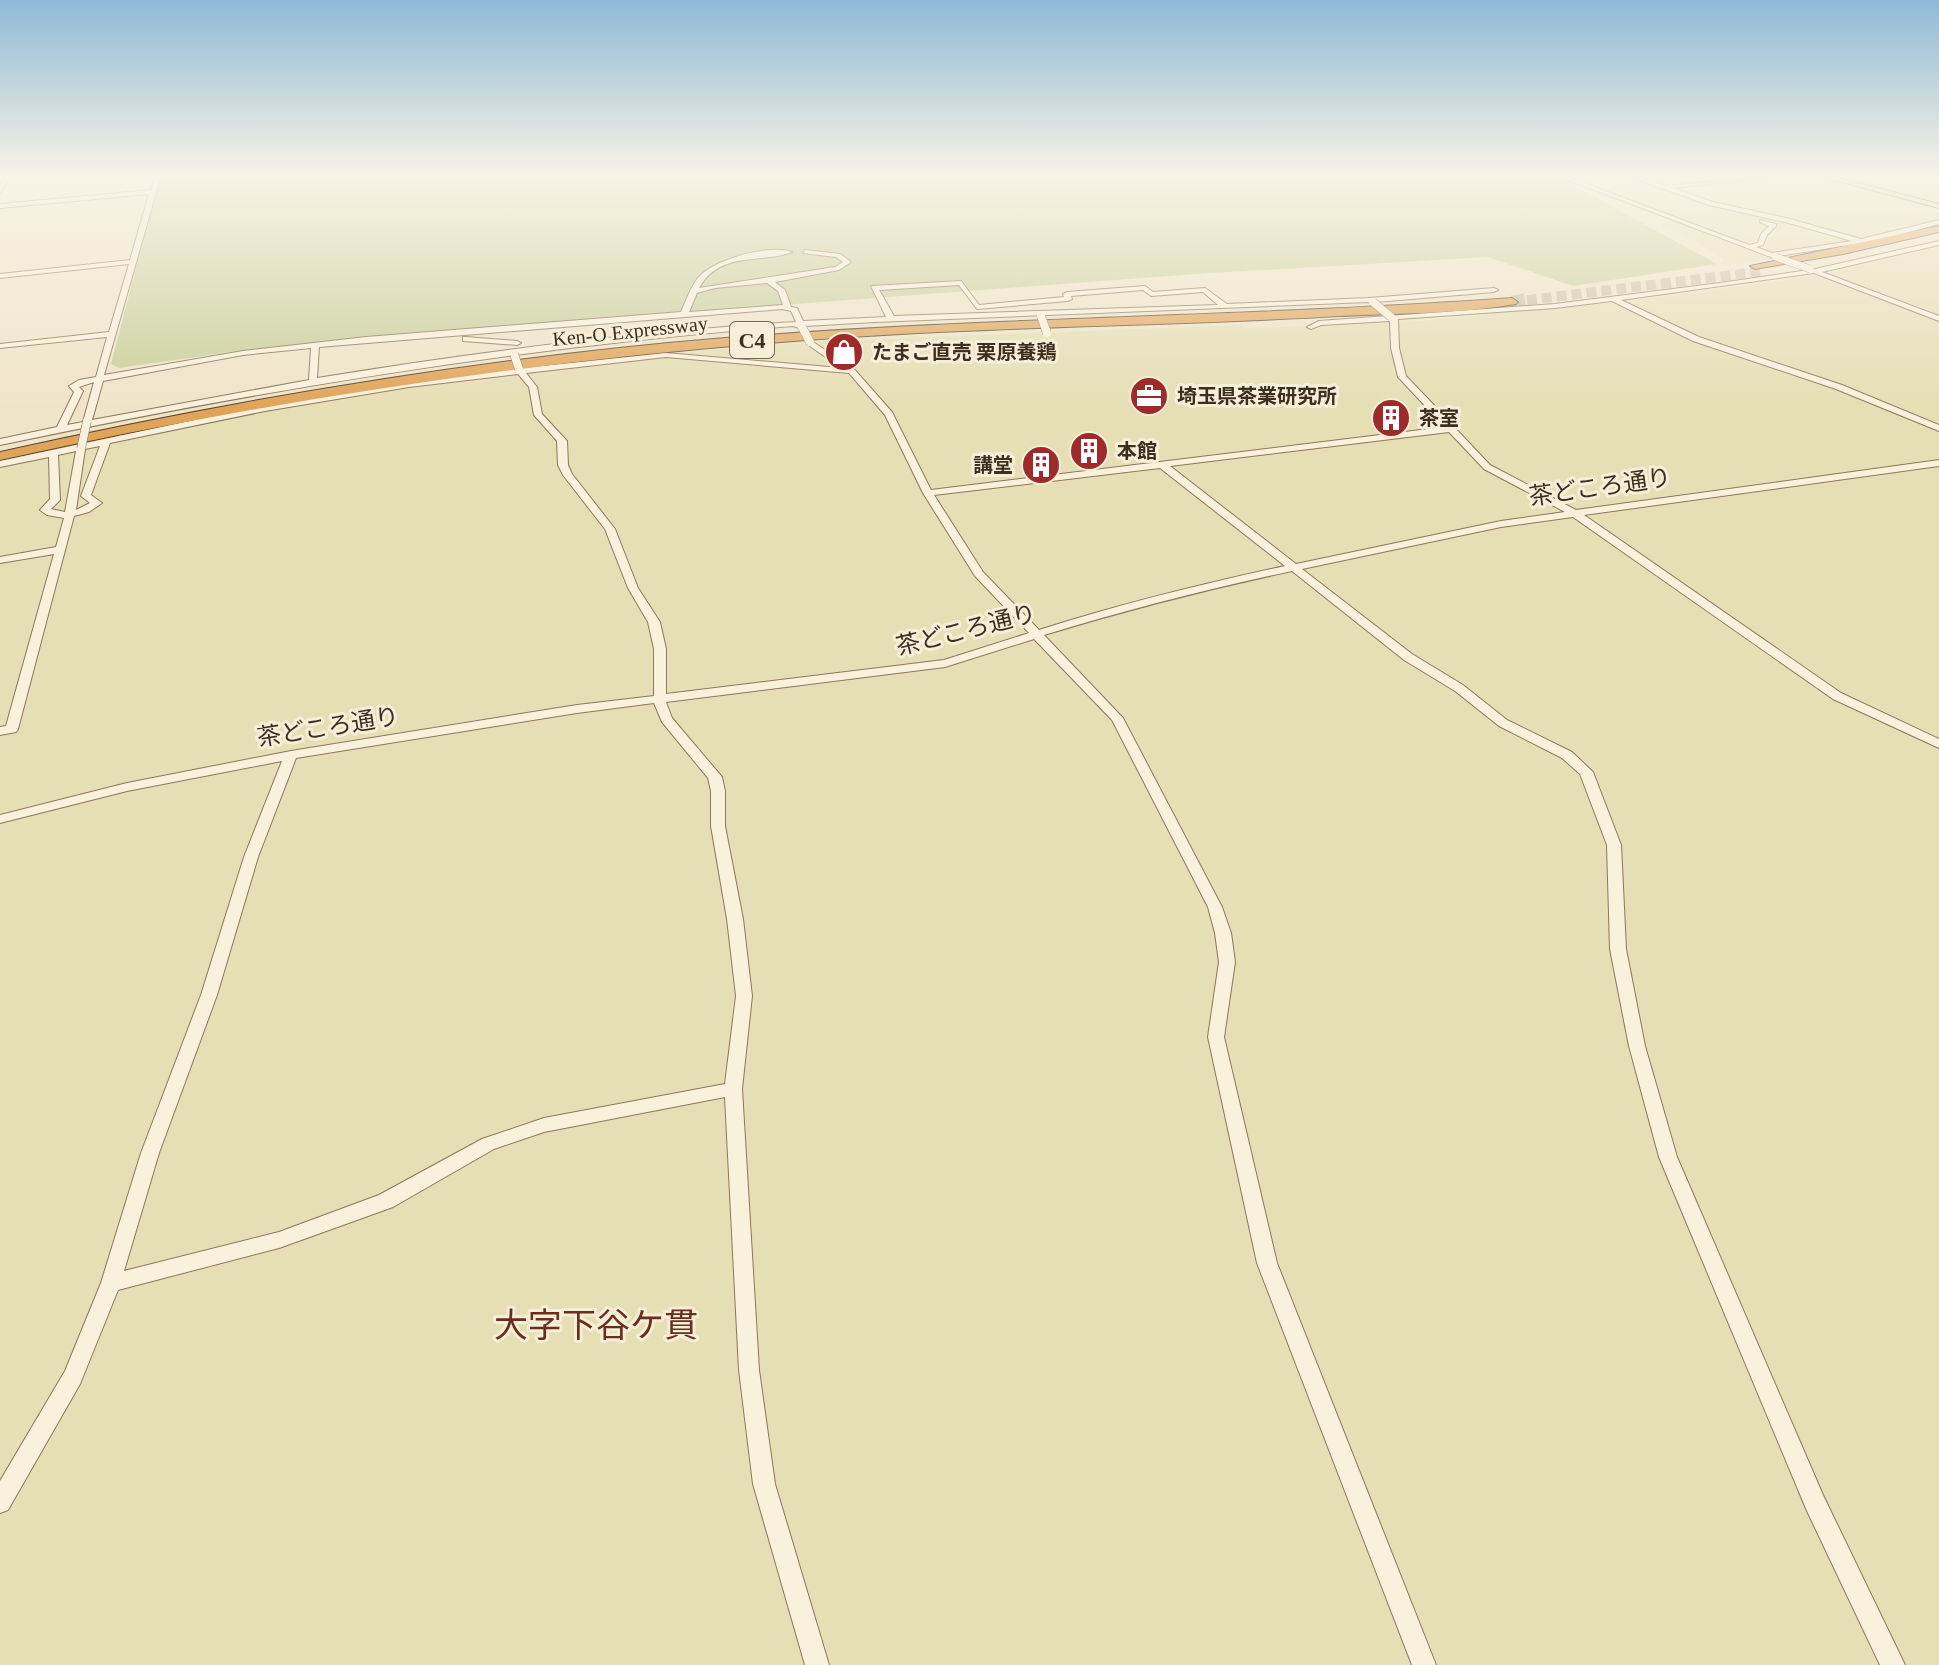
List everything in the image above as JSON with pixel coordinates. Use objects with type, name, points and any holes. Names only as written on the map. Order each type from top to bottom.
[{"type":"highway","points":[[1835,253],[1760,268],[1846,253]]},
{"type":"highway","name":"Ken-O Expressway","points":[[1,446],[340,389],[613,352],[834,334],[1263,318],[1504,296]]},
{"type":"street","points":[[0,731],[12,729],[70,514],[98,377],[135,253]]},
{"type":"street","points":[[684,315],[699,281],[722,264],[785,253]]},
{"type":"street","points":[[694,291],[837,269],[848,262],[838,255],[813,253]]},
{"type":"street","points":[[1765,253],[1939,319]]},
{"type":"street","points":[[1775,256],[1794,253]]},
{"type":"street","points":[[1311,327],[1319,323],[1614,299],[1813,270],[1893,253]]},
{"type":"street","points":[[0,276],[132,262]]},
{"type":"street","points":[[699,281],[715,286]]},
{"type":"street","points":[[769,281],[781,290],[787,307]]},
{"type":"street","points":[[892,320],[874,288],[961,283],[977,307],[1068,299],[1067,294],[1098,291],[1145,288],[1151,294],[1205,290],[1225,307]]},
{"type":"street","points":[[434,334],[553,346],[892,320],[1504,296]]},
{"type":"street","points":[[1614,299],[1696,339],[1839,387],[1939,428]]},
{"type":"street","points":[[1371,301],[1393,318],[1395,348],[1402,377],[1487,467],[1572,512],[1837,696],[1939,744]]},
{"type":"street","points":[[61,429],[79,391],[73,386],[98,377],[243,353],[434,334],[787,307],[794,310],[810,342],[851,371],[889,414],[928,493],[993,592],[1117,718],[1220,919],[1227,962],[1216,1037],[1267,1263],[1424,1665]]},
{"type":"street","points":[[1040,315],[1047,333]]},
{"type":"street","points":[[0,346],[111,334]]},
{"type":"street","points":[[485,341],[516,361],[533,387],[538,415],[562,441],[563,465],[568,475],[610,529],[633,588],[654,622],[660,649],[658,699],[666,719],[715,777],[718,826],[735,919],[744,996],[733,1089],[749,1370],[764,1484],[817,1665]]},
{"type":"street","points":[[313,382],[315,345]]},
{"type":"street","points":[[516,361],[553,346]]},
{"type":"street","points":[[1,446],[61,429],[313,382],[498,352]]},
{"type":"street","points":[[0,464],[265,408],[409,384],[516,361],[666,355],[851,371]]},
{"type":"street","points":[[928,493],[1364,443],[1454,429]]},
{"type":"street","points":[[53,452],[55,500],[45,510],[70,514],[87,510],[97,503],[86,496],[107,440]]},
{"type":"street","points":[[1161,464],[1408,657],[1459,688],[1503,723],[1567,755],[1586,772],[1614,845],[1618,949],[1637,1046],[1668,1157],[1815,1503],[1893,1665]]},
{"type":"street","points":[[1933,464],[1939,472]]},
{"type":"street","name":"茶どころ通り","points":[[0,819],[173,776],[291,755],[577,709],[945,663],[1124,607],[1293,566],[1572,512],[1933,464]]},
{"type":"street","points":[[0,560],[58,550]]},
{"type":"street","points":[[0,1502],[73,1377],[111,1283],[150,1153],[209,995],[251,857],[291,755]]},
{"type":"street","points":[[111,1283],[279,1240],[386,1201],[488,1144],[544,1125],[733,1089]]},
{"type":"shaded area","points":[[1713,253],[1784,253],[1770,255],[1776,258],[1728,265],[1721,263],[1725,260]]},
{"type":"shaded area","points":[[1915,253],[1939,253],[1939,1665],[0,1665],[0,467],[224,418],[332,399],[421,385],[687,355],[690,352],[807,342],[1240,325],[1244,328],[1397,323],[1626,302],[1821,275]]},
{"type":"green space","points":[[140,253],[1696,253],[1717,264],[1573,286],[1488,257],[1195,274],[395,334],[119,368],[111,364]]},
{"type":"tunnel","points":[[1525,300],[1512,302],[1765,271]]},
{"type":"place","name":"たまご直売 栗原養鶏","points":[[844,352]]},
{"type":"place","name":"埼玉県茶業研究所","points":[[1149,396]]},
{"type":"place","name":"茶室","points":[[1391,418]]},
{"type":"place","name":"本館","points":[[1089,451]]},
{"type":"place","name":"講堂","points":[[1041,465]]},
{"type":"district","name":"大字下谷ケ貫","points":[[596,1325]]}]
